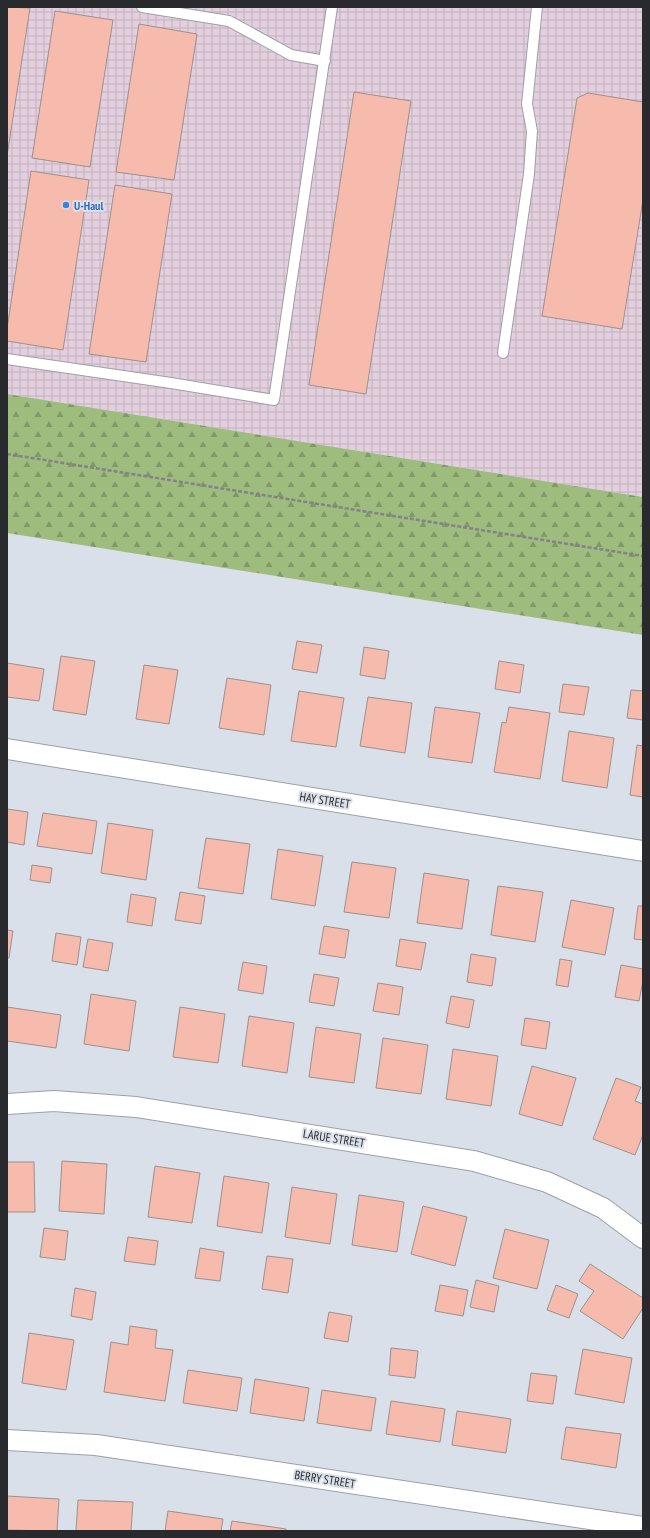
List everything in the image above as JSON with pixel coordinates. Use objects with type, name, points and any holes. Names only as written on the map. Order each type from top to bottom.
[{"type":"street","name":"HAY STREET","points":[[7,749],[643,851]]},
{"type":"street","name":"LARUE STREET","points":[[7,1104],[54,1101],[136,1107],[474,1161],[547,1182],[602,1208],[643,1238]]},
{"type":"street","name":"BERRY STREET","points":[[7,1440],[96,1444],[643,1527]]},
{"type":"lane","points":[[142,7],[229,21],[291,55],[325,61]]},
{"type":"lane","points":[[7,359],[171,382],[274,400],[332,7]]},
{"type":"lane","points":[[503,353],[529,174],[532,131],[527,104],[537,7]]},
{"type":"path","points":[[7,454],[643,556]]},
{"type":"shaded area","points":[[7,7],[643,7],[643,497],[7,394]]},
{"type":"green space","points":[[7,394],[643,497],[643,635],[7,533]]},
{"type":"building","points":[[7,7],[30,8],[7,156]]},
{"type":"building","points":[[55,11],[113,20],[90,167],[32,158]]},
{"type":"building","points":[[139,24],[197,34],[174,180],[116,172]]},
{"type":"building","points":[[354,92],[411,101],[366,394],[309,385]]},
{"type":"building","points":[[588,93],[643,102],[643,200],[622,329],[542,316],[577,98]]},
{"type":"building","points":[[31,171],[89,180],[63,350],[7,341],[7,329]]},
{"type":"building","points":[[115,185],[172,194],[146,362],[89,354]]},
{"type":"building","points":[[297,641],[322,645],[317,673],[292,669]]},
{"type":"building","points":[[364,647],[389,651],[385,679],[360,675]]},
{"type":"building","points":[[61,656],[95,661],[86,715],[53,710]]},
{"type":"building","points":[[499,661],[524,665],[520,693],[495,689]]},
{"type":"building","points":[[7,663],[44,669],[39,701],[7,697]]},
{"type":"building","points":[[144,665],[178,670],[169,724],[136,719]]},
{"type":"building","points":[[227,678],[271,685],[264,735],[219,728]]},
{"type":"building","points":[[563,684],[589,687],[584,715],[559,712]]},
{"type":"building","points":[[631,690],[643,691],[643,720],[627,718]]},
{"type":"building","points":[[299,691],[344,698],[336,747],[291,741]]},
{"type":"building","points":[[368,697],[412,703],[405,753],[360,746]]},
{"type":"building","points":[[435,707],[480,713],[472,763],[428,757]]},
{"type":"building","points":[[509,707],[550,713],[540,779],[494,772],[502,722],[506,723]]},
{"type":"building","points":[[569,731],[614,738],[607,788],[562,781]]},
{"type":"building","points":[[637,745],[643,746],[643,797],[630,795]]},
{"type":"building","points":[[7,809],[28,812],[24,845],[7,842]]},
{"type":"building","points":[[43,813],[97,821],[92,854],[37,846]]},
{"type":"building","points":[[108,823],[153,830],[146,880],[101,873]]},
{"type":"building","points":[[206,838],[250,844],[243,894],[198,888]]},
{"type":"building","points":[[278,849],[323,856],[315,906],[271,899]]},
{"type":"building","points":[[352,862],[396,868],[389,918],[344,912]]},
{"type":"building","points":[[32,865],[52,868],[50,883],[30,880]]},
{"type":"building","points":[[424,873],[469,880],[462,929],[417,923]]},
{"type":"building","points":[[498,886],[543,892],[535,942],[491,935]]},
{"type":"building","points":[[180,892],[205,896],[201,924],[175,920]]},
{"type":"building","points":[[131,894],[156,898],[152,926],[127,922]]},
{"type":"building","points":[[571,900],[614,908],[605,955],[562,947]]},
{"type":"building","points":[[638,906],[643,906],[643,940],[634,939]]},
{"type":"building","points":[[324,926],[349,930],[345,958],[319,954]]},
{"type":"building","points":[[7,930],[13,931],[9,958],[7,958]]},
{"type":"building","points":[[56,933],[81,937],[77,965],[52,961]]},
{"type":"building","points":[[88,939],[113,943],[108,971],[83,967]]},
{"type":"building","points":[[400,939],[426,943],[421,970],[396,966]]},
{"type":"building","points":[[471,954],[496,958],[492,986],[467,982]]},
{"type":"building","points":[[560,959],[572,961],[568,987],[556,985]]},
{"type":"building","points":[[243,962],[267,966],[263,994],[238,990]]},
{"type":"building","points":[[621,965],[643,969],[643,981],[639,1001],[615,997]]},
{"type":"building","points":[[314,974],[339,978],[334,1006],[309,1002]]},
{"type":"building","points":[[378,983],[403,987],[399,1015],[373,1011]]},
{"type":"building","points":[[91,994],[136,1001],[129,1051],[84,1044]]},
{"type":"building","points":[[451,996],[474,1000],[469,1028],[446,1023]]},
{"type":"building","points":[[7,1007],[61,1015],[56,1048],[7,1041]]},
{"type":"building","points":[[180,1007],[225,1014],[218,1063],[173,1057]]},
{"type":"building","points":[[249,1016],[294,1023],[287,1073],[242,1066]]},
{"type":"building","points":[[525,1018],[550,1022],[546,1049],[521,1045]]},
{"type":"building","points":[[316,1027],[361,1034],[354,1083],[309,1077]]},
{"type":"building","points":[[383,1038],[428,1045],[421,1094],[376,1088]]},
{"type":"building","points":[[453,1049],[498,1056],[491,1106],[446,1099]]},
{"type":"building","points":[[532,1066],[576,1078],[562,1126],[519,1114]]},
{"type":"building","points":[[616,1078],[641,1087],[635,1101],[643,1104],[643,1135],[635,1155],[593,1139]]},
{"type":"building","points":[[62,1161],[107,1164],[104,1214],[59,1211]]},
{"type":"building","points":[[7,1162],[34,1162],[35,1212],[7,1212]]},
{"type":"building","points":[[155,1166],[200,1173],[192,1223],[148,1217]]},
{"type":"building","points":[[224,1176],[269,1183],[262,1233],[217,1226]]},
{"type":"building","points":[[292,1187],[337,1194],[330,1244],[285,1237]]},
{"type":"building","points":[[359,1195],[404,1202],[397,1252],[352,1245]]},
{"type":"building","points":[[423,1206],[467,1217],[455,1266],[411,1254]]},
{"type":"building","points":[[44,1228],[68,1231],[65,1260],[40,1257]]},
{"type":"building","points":[[505,1229],[549,1240],[537,1289],[493,1278]]},
{"type":"building","points":[[128,1237],[158,1241],[155,1265],[124,1261]]},
{"type":"building","points":[[200,1248],[224,1252],[220,1281],[195,1278]]},
{"type":"building","points":[[267,1256],[293,1259],[288,1293],[262,1289]]},
{"type":"building","points":[[590,1264],[643,1298],[643,1308],[623,1339],[580,1311],[594,1291],[579,1281]]},
{"type":"building","points":[[476,1280],[499,1286],[494,1312],[470,1307]]},
{"type":"building","points":[[440,1285],[468,1290],[463,1316],[435,1311]]},
{"type":"building","points":[[556,1285],[578,1294],[569,1318],[547,1310]]},
{"type":"building","points":[[75,1288],[96,1292],[92,1320],[71,1316]]},
{"type":"building","points":[[329,1312],[352,1316],[348,1342],[324,1338]]},
{"type":"building","points":[[130,1326],[157,1330],[155,1348],[173,1350],[165,1401],[104,1392],[111,1342],[128,1345]]},
{"type":"building","points":[[29,1333],[74,1340],[66,1390],[22,1383]]},
{"type":"building","points":[[391,1348],[418,1351],[415,1378],[389,1375]]},
{"type":"building","points":[[583,1349],[632,1358],[624,1403],[575,1394]]},
{"type":"building","points":[[188,1370],[242,1378],[237,1411],[183,1403]]},
{"type":"building","points":[[531,1373],[557,1376],[553,1404],[527,1401]]},
{"type":"building","points":[[255,1379],[309,1388],[304,1421],[250,1413]]},
{"type":"building","points":[[322,1390],[376,1398],[371,1431],[317,1423]]},
{"type":"building","points":[[391,1401],[445,1409],[440,1442],[386,1434]]},
{"type":"building","points":[[457,1411],[511,1419],[506,1453],[452,1445]]},
{"type":"building","points":[[566,1427],[621,1434],[616,1468],[561,1459]]},
{"type":"building","points":[[7,1496],[59,1499],[57,1531],[7,1530]]},
{"type":"building","points":[[78,1500],[133,1502],[131,1531],[76,1531]]},
{"type":"building","points":[[168,1511],[223,1519],[221,1531],[165,1531]]},
{"type":"building","points":[[232,1521],[286,1529],[286,1531],[230,1531]]},
{"type":"place","name":"U-Haul","points":[[66,205]]}]
